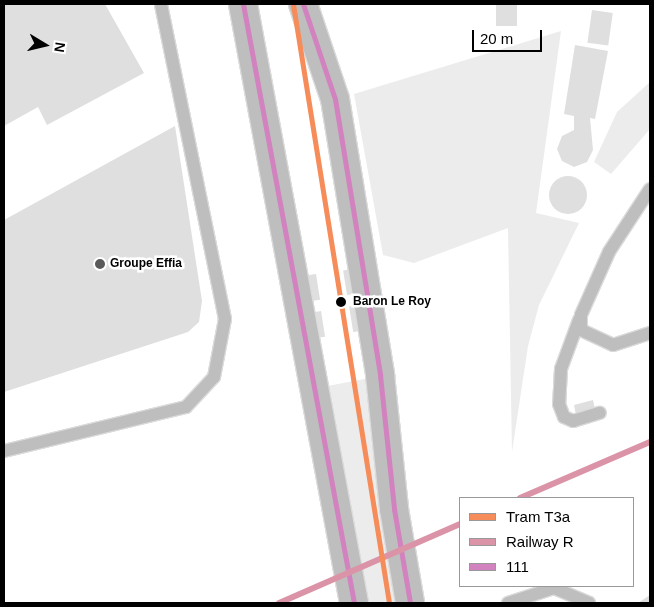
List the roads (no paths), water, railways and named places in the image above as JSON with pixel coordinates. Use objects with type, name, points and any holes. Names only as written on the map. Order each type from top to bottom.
[{"type":"main road","points":[[243,4],[354,603]]},
{"type":"main road","points":[[303,4],[336,99],[380,375],[394,509],[410,603]]},
{"type":"lane","points":[[4,451],[186,407],[214,377],[224,319],[161,4]]},
{"type":"lane","points":[[600,413],[573,421],[564,417],[558,404],[561,369],[580,315],[609,252],[650,189]]},
{"type":"lane","points":[[580,315],[581,330],[614,345],[650,333]]},
{"type":"lane","points":[[508,603],[554,588],[589,603]]},
{"type":"tram line","name":"T3a","points":[[293,4],[389,603]]},
{"type":"rail line","name":"R","points":[[522,497],[650,442]]},
{"type":"rail line","name":"R","points":[[279,603],[459,524]]},
{"type":"place","name":"Groupe Effia","points":[[100,264]]},
{"type":"place","name":"Baron Le Roy","points":[[341,302]]}]
